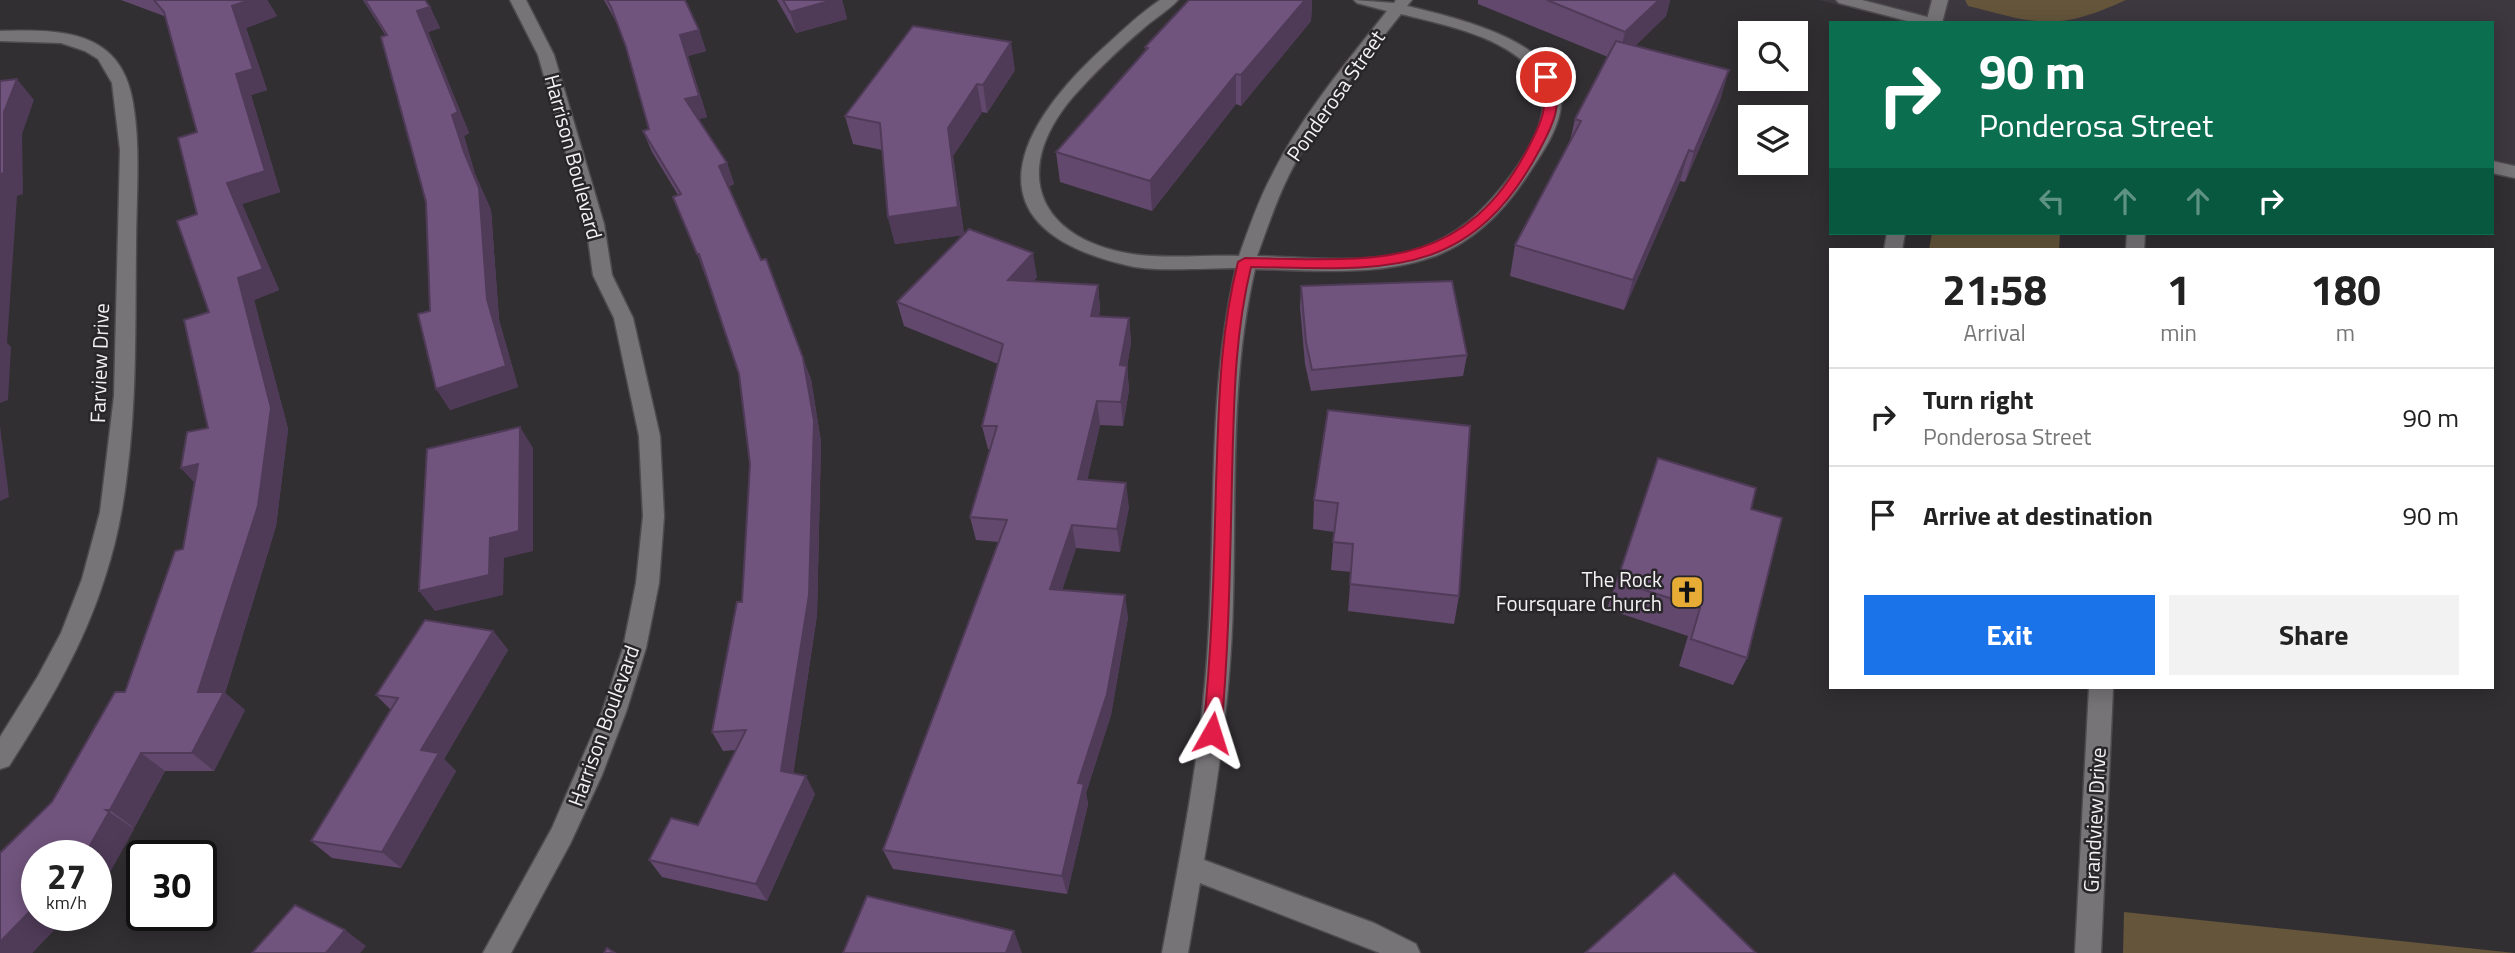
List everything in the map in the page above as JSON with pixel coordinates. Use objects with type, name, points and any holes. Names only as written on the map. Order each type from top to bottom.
[{"type":"street","name":"Harrison Boulevard","points":[[496,953],[531,894],[585,785],[626,679],[649,578],[653,531],[651,449],[621,310],[605,282],[595,224],[546,55],[518,0]]},
{"type":"street","name":"Ponderosa Street","points":[[1170,0],[1146,17],[1082,76],[1054,108],[1034,142],[1030,160],[1028,177],[1032,195],[1041,212],[1054,227],[1073,240],[1096,251],[1133,261],[1369,264],[1421,254],[1445,245],[1484,218],[1524,169],[1549,121],[1552,91],[1535,64],[1520,52],[1491,37],[1401,5],[1362,0]]},
{"type":"street","points":[[1844,0],[1926,21]]},
{"type":"street","points":[[1935,21],[1940,0]]},
{"type":"street","name":"Ponderosa Street","points":[[1175,953],[1209,758],[1220,659],[1227,358],[1245,262],[1268,200],[1305,134],[1345,76],[1401,5]]},
{"type":"street","name":"Farview Drive","points":[[0,37],[66,40],[86,46],[102,55],[113,68],[123,98],[128,169],[124,382],[116,479],[102,549],[79,620],[48,682],[0,758]]},
{"type":"street","points":[[2494,167],[2515,172]]},
{"type":"street","name":"Grandview Drive","points":[[2088,953],[2101,689]]},
{"type":"street","points":[[1190,867],[1374,936],[1407,953]]},
{"type":"shaded area","points":[[1819,0],[2515,0],[2515,175],[2494,170],[2494,21],[1901,21]]},
{"type":"shaded area","points":[[1965,0],[2126,0],[2064,21],[2031,20],[1968,6]]},
{"type":"shaded area","points":[[1932,235],[2060,235],[2059,248],[1929,248]]},
{"type":"shaded area","points":[[2124,912],[2515,953],[2123,953]]},
{"type":"building","points":[[154,0],[250,0],[232,6],[253,69],[236,74],[265,171],[227,183],[263,269],[238,278],[271,408],[258,506],[198,692],[224,692],[192,753],[141,753],[110,810],[106,810],[109,812],[93,840],[21,840],[21,920],[0,942],[0,853],[52,802],[115,692],[125,692],[175,551],[183,549],[198,464],[181,468],[187,432],[208,428],[184,320],[209,312],[177,221],[197,214],[178,138],[197,132],[164,12]]},
{"type":"building","points":[[365,0],[425,0],[430,7],[417,11],[458,112],[452,115],[479,188],[487,299],[506,366],[436,389],[418,314],[430,311],[426,202],[381,37],[387,35]]},
{"type":"building","points":[[607,0],[685,0],[699,30],[680,35],[699,96],[685,99],[727,163],[719,166],[761,260],[766,259],[803,358],[814,421],[809,595],[781,771],[806,776],[756,884],[649,860],[671,818],[698,825],[746,730],[712,732],[737,602],[742,602],[750,464],[739,374],[699,254],[673,197],[681,194],[643,131],[649,129],[626,47]]},
{"type":"building","points":[[783,0],[833,0],[790,12]]},
{"type":"building","points":[[1189,0],[1305,0],[1241,75],[1236,74],[1150,181],[1056,152],[1148,48],[1145,47]]},
{"type":"building","points":[[1547,0],[1659,0],[1625,32]]},
{"type":"building","points":[[913,26],[1011,42],[983,85],[977,84],[948,128],[958,207],[888,217],[880,123],[845,116]]},
{"type":"building","points":[[1616,41],[1729,70],[1694,152],[1689,150],[1633,280],[1515,245],[1581,121],[1575,119]]},
{"type":"building","points":[[17,79],[4,112],[4,173],[0,174],[0,81]]},
{"type":"building","points":[[969,229],[1033,253],[1008,280],[1098,285],[1091,316],[1129,318],[1120,365],[1127,366],[1121,402],[1097,401],[1078,479],[1126,483],[1117,529],[1072,525],[1050,589],[1125,595],[1107,694],[1078,783],[1084,784],[1062,876],[883,850],[1007,520],[970,517],[997,426],[982,426],[1003,344],[897,302]]},
{"type":"building","points":[[1452,281],[1467,355],[1312,370],[1306,342],[1301,286]]},
{"type":"building","points":[[1328,410],[1470,426],[1459,596],[1350,584],[1353,544],[1333,542],[1338,503],[1314,500]]},
{"type":"building","points":[[520,427],[519,531],[490,538],[489,575],[419,591],[427,449]]},
{"type":"building","points":[[1658,458],[1756,488],[1751,509],[1782,518],[1747,658],[1691,639],[1700,608],[1617,581]]},
{"type":"building","points":[[425,620],[493,631],[421,750],[439,753],[382,852],[311,841],[398,698],[376,695]]},
{"type":"building","points":[[1674,873],[1756,953],[1585,953]]},
{"type":"building","points":[[867,896],[1014,931],[1006,953],[843,953]]},
{"type":"building","points":[[295,905],[345,930],[326,953],[252,953]]},
{"type":"place","name":"The Rock Foursquare Church","points":[[1687,592]]},
{"type":"route","points":[[1212,733],[1220,659],[1227,358],[1245,262],[1369,264],[1395,261],[1445,245],[1484,218],[1524,169],[1549,121],[1552,91],[1546,77]]}]
